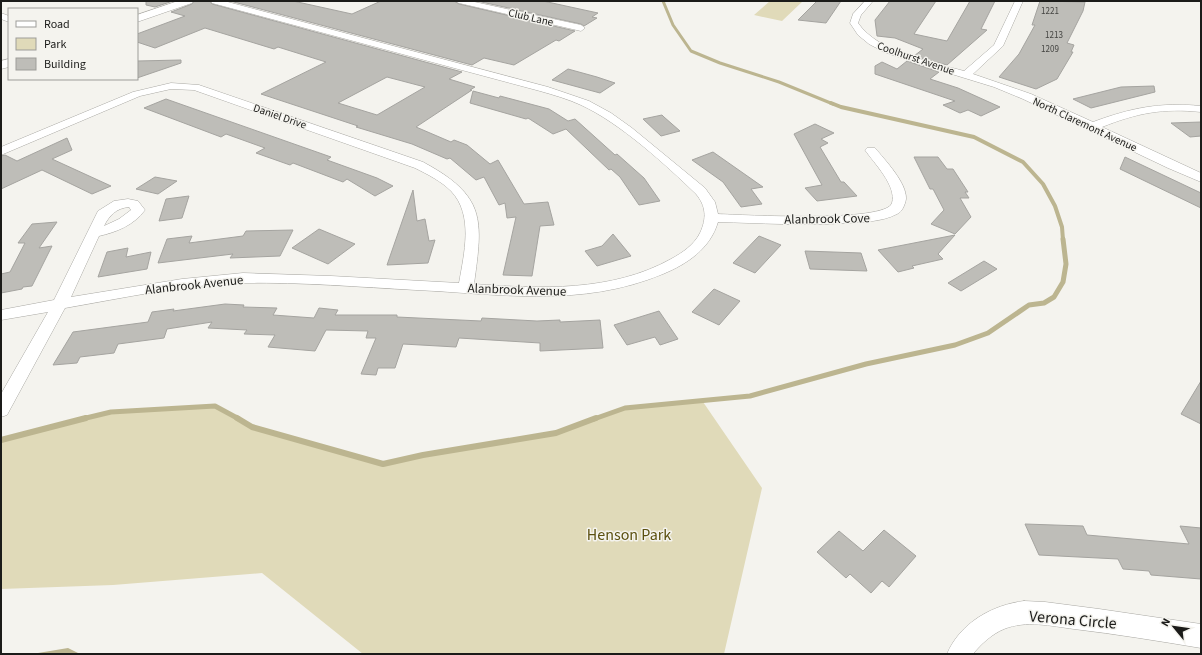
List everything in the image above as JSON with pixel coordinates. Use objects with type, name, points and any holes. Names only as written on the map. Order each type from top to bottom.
[{"type":"street","points":[[138,19],[188,1]]},
{"type":"street","points":[[215,1],[544,89],[586,104],[617,122],[673,166],[696,187],[710,205],[713,218]]},
{"type":"street","name":"Club Lane","points":[[459,1],[580,28]]},
{"type":"street","name":"Coolhurst Avenue","points":[[869,1],[858,14],[854,23],[868,40],[885,49],[907,57],[966,75]]},
{"type":"street","points":[[966,75],[998,46],[1018,1]]},
{"type":"street","points":[[496,9],[506,4]]},
{"type":"street","name":"North Claremont Avenue","points":[[966,75],[1024,96],[1201,178]]},
{"type":"street","name":"Daniel Drive","points":[[1,151],[137,94],[171,86],[195,87],[419,165],[441,176],[454,186],[463,196],[469,207],[473,220],[473,240],[466,288]]},
{"type":"street","points":[[1091,127],[1144,108],[1170,107],[1201,109]]},
{"type":"street","name":"Alanbrook Cove","points":[[713,218],[868,219],[892,212],[896,208],[899,200],[899,191],[871,150]]},
{"type":"street","name":"Alanbrook Avenue","points":[[1,315],[157,286],[197,281],[242,278],[563,292],[596,289],[651,275],[687,256],[704,239],[711,226],[713,218]]},
{"type":"street","points":[[1,410],[60,304],[94,233]]},
{"type":"street","name":"Verona Circle","points":[[959,654],[972,636],[990,623],[1012,614],[1041,613],[1107,620],[1201,636]]},
{"type":"green space","points":[[770,1],[803,1],[782,21],[754,15]]},
{"type":"green space","name":"Henson Park","points":[[701,399],[762,488],[724,654],[363,654],[262,573],[113,585],[1,589],[1,440],[111,412],[215,406],[252,427],[383,464],[423,455],[556,433],[625,408]]},
{"type":"shaded area","points":[[68,648],[80,654],[32,654]]},
{"type":"building","points":[[146,1],[173,1],[155,7],[146,5]]},
{"type":"building","points":[[194,1],[210,1],[212,4],[462,72],[449,79],[475,87],[416,127],[451,142],[454,140],[467,145],[490,164],[498,160],[524,204],[548,202],[554,225],[540,226],[532,276],[503,275],[516,217],[507,218],[505,203],[499,205],[484,177],[476,180],[450,158],[447,159],[412,144],[356,127],[358,126],[261,94],[326,62],[278,47],[274,49],[205,28],[155,48],[138,42],[138,34],[185,16],[171,12],[192,4]],"holes":[[[387,77],[425,87],[377,115],[338,103]]]},
{"type":"building","points":[[230,1],[293,1],[352,14],[381,1],[454,1],[459,4],[575,31],[559,41],[556,40],[514,65],[484,58],[472,65]]},
{"type":"building","points":[[477,1],[543,1],[598,13],[592,17],[597,18],[584,26],[581,24]]},
{"type":"building","points":[[817,1],[841,1],[826,23],[798,20]]},
{"type":"building","points":[[890,1],[936,1],[914,34],[947,41],[970,1],[995,1],[981,29],[987,30],[947,65],[914,56],[923,49],[895,38],[877,36],[875,20]]},
{"type":"building","points":[[1040,1],[1085,2],[1083,11],[1067,43],[1074,45],[1071,52],[1073,52],[1057,79],[1036,89],[999,77],[1019,54],[1035,25],[1032,25]]},
{"type":"building","points":[[181,60],[181,63],[138,78],[138,61]]},
{"type":"building","points":[[907,61],[939,72],[930,79],[958,88],[1000,107],[981,116],[968,110],[960,113],[943,105],[955,101],[875,74],[875,66],[882,62],[897,69]]},
{"type":"building","points":[[568,69],[615,83],[600,93],[552,80]]},
{"type":"building","points":[[1154,86],[1155,92],[1091,108],[1073,99],[1121,87]]},
{"type":"building","points":[[473,91],[499,98],[500,96],[549,109],[568,121],[575,119],[615,155],[617,154],[644,178],[660,201],[639,205],[620,177],[611,169],[609,170],[566,129],[553,134],[528,118],[526,119],[470,103]]},
{"type":"building","points":[[166,99],[331,157],[327,160],[377,178],[393,186],[375,196],[347,179],[343,182],[293,163],[290,165],[256,153],[265,148],[226,134],[221,137],[144,108]]},
{"type":"building","points":[[662,115],[680,131],[661,136],[643,119]]},
{"type":"building","points":[[1201,122],[1201,136],[1190,137],[1171,123]]},
{"type":"building","points":[[815,124],[834,133],[821,139],[828,143],[820,147],[841,182],[844,182],[857,196],[817,201],[805,188],[822,185],[794,134]]},
{"type":"building","points":[[67,138],[72,150],[52,159],[111,186],[92,194],[42,170],[1,189],[1,156],[5,155],[17,161]]},
{"type":"building","points":[[713,152],[763,187],[751,189],[762,204],[741,207],[723,182],[692,160]]},
{"type":"building","points":[[914,157],[938,157],[947,169],[953,169],[968,192],[965,192],[969,198],[960,198],[971,217],[955,234],[931,224],[944,210],[933,189],[930,189]]},
{"type":"building","points":[[1125,157],[1201,193],[1201,208],[1120,169]]},
{"type":"building","points":[[155,177],[177,181],[158,194],[136,189]]},
{"type":"building","points":[[413,190],[417,221],[425,219],[429,241],[435,240],[428,263],[387,265]]},
{"type":"building","points":[[189,196],[182,218],[159,221],[166,199]]},
{"type":"building","points":[[57,222],[39,248],[52,246],[32,286],[1,293],[1,274],[10,272],[25,243],[18,243],[32,224]]},
{"type":"building","points":[[319,229],[355,244],[328,264],[292,248]]},
{"type":"building","points":[[293,230],[280,256],[230,258],[233,254],[158,263],[167,239],[192,236],[189,243],[243,236],[246,231]]},
{"type":"building","points":[[613,234],[631,256],[597,266],[585,251],[602,246]]},
{"type":"building","points":[[955,235],[938,254],[943,259],[912,266],[914,268],[898,272],[878,250]]},
{"type":"building","points":[[759,236],[781,245],[755,273],[733,263]]},
{"type":"building","points":[[128,248],[126,257],[151,252],[147,269],[98,277],[107,252]]},
{"type":"building","points":[[805,251],[861,253],[867,271],[810,269]]},
{"type":"building","points":[[984,261],[997,269],[961,291],[948,283]]},
{"type":"building","points":[[714,289],[740,301],[719,325],[692,312]]},
{"type":"building","points":[[225,304],[244,305],[243,307],[277,308],[273,315],[314,318],[319,308],[338,310],[335,315],[397,315],[397,317],[481,321],[482,318],[537,321],[560,320],[560,322],[600,320],[603,348],[540,351],[540,343],[459,338],[456,347],[403,344],[395,368],[378,368],[376,375],[361,374],[376,338],[366,338],[368,331],[326,330],[315,351],[268,347],[275,335],[244,334],[247,330],[208,328],[212,322],[167,329],[164,338],[118,344],[114,353],[80,357],[77,363],[53,365],[73,332],[148,322],[152,312],[174,309],[173,311]]},
{"type":"building","points":[[659,311],[678,339],[660,345],[655,337],[627,345],[614,325]]},
{"type":"building","points":[[1201,381],[1201,424],[1181,414]]},
{"type":"building","points":[[1025,524],[1083,526],[1087,535],[1189,544],[1180,526],[1201,528],[1201,579],[1151,575],[1149,571],[1123,569],[1118,559],[1039,555]]},
{"type":"building","points":[[884,530],[916,556],[889,587],[882,581],[871,593],[850,574],[846,578],[817,552],[839,531],[863,551]]},
{"type":"waterway","points":[[663,1],[673,25],[691,51],[720,63],[779,82],[833,104]]},
{"type":"waterway","points":[[831,103],[841,107],[974,137],[1023,162],[1043,184],[1055,206],[1062,227],[1063,240]]},
{"type":"waterway","points":[[594,419],[625,408],[750,396],[866,364],[955,345],[988,333],[1029,305],[1044,303],[1054,297],[1063,282],[1066,264],[1063,239]]},
{"type":"waterway","points":[[84,419],[111,412],[215,406],[239,419]]},
{"type":"waterway","points":[[237,418],[252,427],[383,464],[423,455],[556,433],[596,418]]},
{"type":"waterway","points":[[1,440],[84,419]]}]
